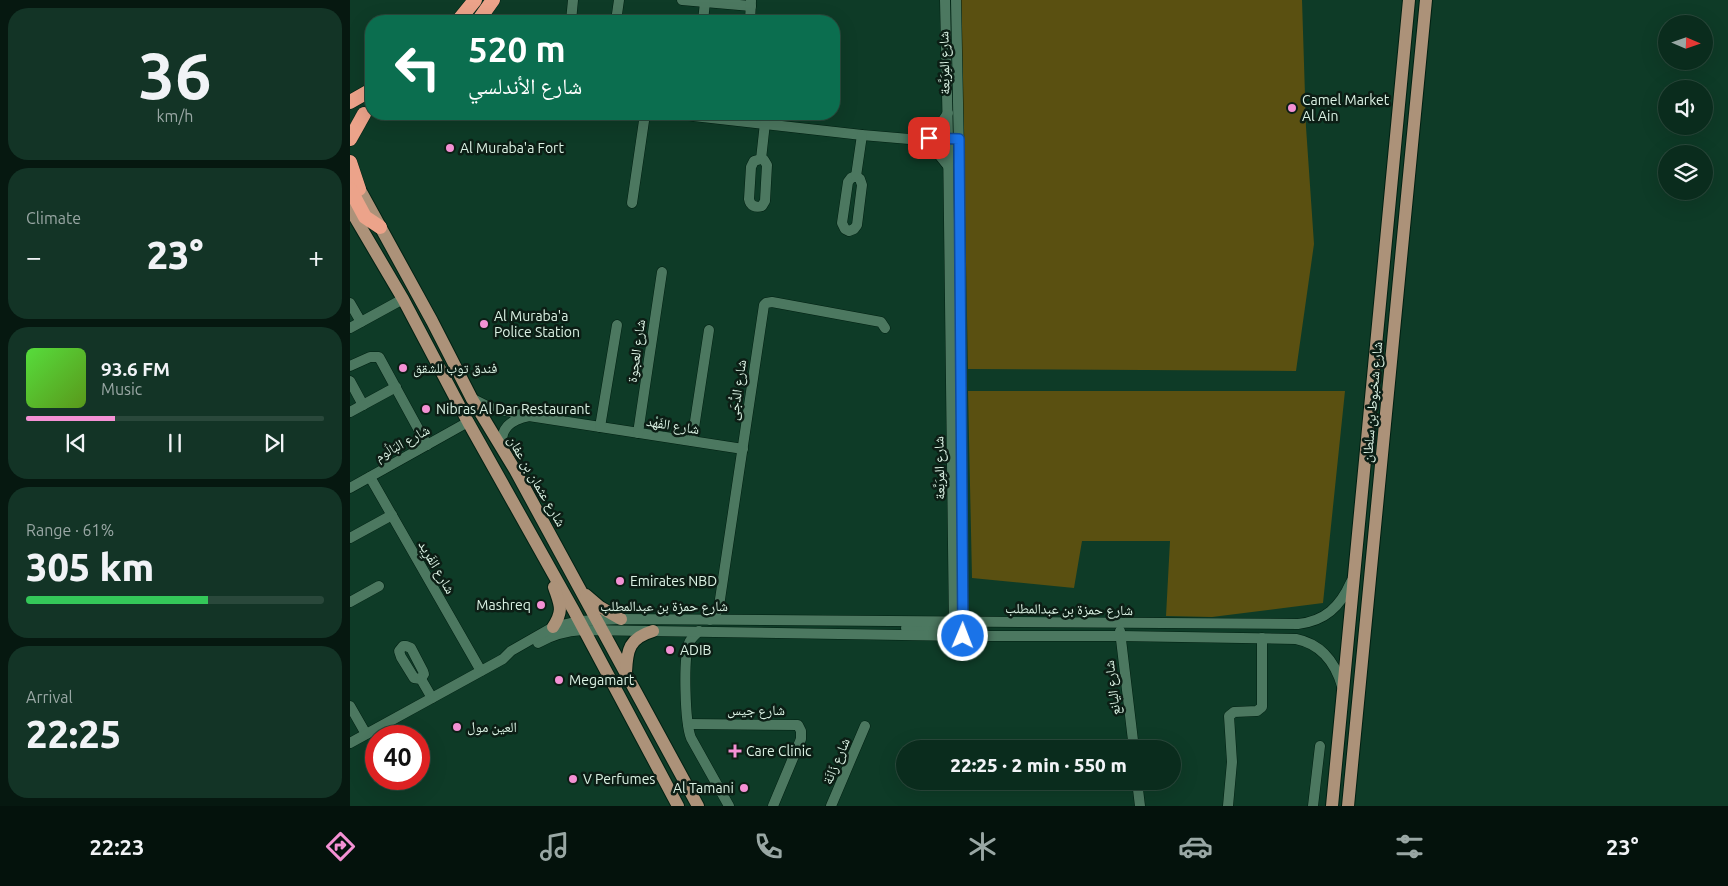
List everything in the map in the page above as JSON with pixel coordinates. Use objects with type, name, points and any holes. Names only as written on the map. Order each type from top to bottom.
[{"type":"highway","points":[[463,15],[475,0]]},
{"type":"highway","points":[[482,15],[493,0]]},
{"type":"highway","points":[[350,111],[361,97]]},
{"type":"highway","points":[[350,122],[365,113]]},
{"type":"highway","points":[[350,139],[365,116]]},
{"type":"highway","points":[[350,162],[355,189],[365,217],[380,227]]},
{"type":"main road","name":"شارع شخبوط بن سلطان","points":[[1332,806],[1409,0]]},
{"type":"main road","name":"شارع شخبوط بن سلطان","points":[[1348,806],[1426,0]]},
{"type":"main road","points":[[350,171],[355,189]]},
{"type":"main road","points":[[350,209],[402,299],[678,806]]},
{"type":"main road","name":"شارع عثمان بن عفان","points":[[380,227],[472,399],[520,478],[698,806]]},
{"type":"main road","points":[[548,566],[561,575],[586,616],[597,621]]},
{"type":"main road","points":[[548,566],[560,606],[560,616],[553,626]]},
{"type":"main road","points":[[580,589],[600,607],[621,619]]},
{"type":"main road","points":[[626,672],[627,651],[639,637],[652,631]]},
{"type":"street","points":[[572,15],[573,0]]},
{"type":"street","points":[[617,15],[619,0]]},
{"type":"street","points":[[682,0],[751,3]]},
{"type":"street","name":"شارع المِرَبَّعة","points":[[945,0],[958,629]]},
{"type":"street","name":"شارع المِرَبَّعة","points":[[956,0],[959,142],[958,629]]},
{"type":"street","points":[[704,15],[705,2]]},
{"type":"street","points":[[921,140],[937,129],[948,113]]},
{"type":"street","points":[[632,203],[644,120]]},
{"type":"street","points":[[755,120],[765,123],[862,135],[921,140],[930,143],[959,142]]},
{"type":"street","points":[[761,159],[765,123]]},
{"type":"street","points":[[856,176],[862,135]]},
{"type":"street","points":[[921,140],[936,151],[948,166]]},
{"type":"street","points":[[856,176],[862,182],[857,224],[852,230],[846,230],[842,223],[848,182],[856,176]]},
{"type":"street","name":"شارع العجوة","points":[[638,433],[662,272]]},
{"type":"street","points":[[350,328],[402,299]]},
{"type":"street","name":"شارع الدُّجَى","points":[[710,620],[716,614],[719,606],[763,308],[766,303],[772,302],[881,322],[885,328]]},
{"type":"street","points":[[350,303],[361,322]]},
{"type":"street","points":[[600,427],[617,325]]},
{"type":"street","points":[[692,441],[709,330]]},
{"type":"street","points":[[350,366],[370,357],[379,357],[427,445]]},
{"type":"street","points":[[350,380],[363,405]]},
{"type":"street","points":[[350,412],[396,387]]},
{"type":"street","name":"شارع الفَهْد","points":[[472,399],[491,408],[529,416],[742,449]]},
{"type":"street","points":[[502,449],[503,432],[508,425],[519,418],[529,416]]},
{"type":"street","name":"شارع البَالُوم","points":[[350,488],[468,422]]},
{"type":"street","name":"شارع الفَرِيد","points":[[370,477],[481,671]]},
{"type":"street","points":[[350,538],[392,515]]},
{"type":"street","name":"شارع حمزة بن عبدالمطلب","points":[[597,621],[652,631],[671,632],[868,634],[901,629],[1119,624],[1298,624],[1310,623],[1331,613],[1339,605],[1354,574]]},
{"type":"street","points":[[350,602],[379,586]]},
{"type":"street","points":[[719,606],[722,614],[729,620]]},
{"type":"street","name":"شارع حمزة بن عبدالمطلب","points":[[581,626],[597,621],[621,619],[729,620],[1120,636],[1296,639],[1310,643],[1320,650],[1334,665],[1343,690]]},
{"type":"street","name":"شارع اليانع","points":[[1119,624],[1133,740]]},
{"type":"street","points":[[382,725],[503,659],[512,651],[553,626],[581,626]]},
{"type":"street","points":[[503,659],[511,658],[555,634],[581,626]]},
{"type":"street","points":[[699,631],[690,640],[687,651],[688,724],[691,738],[729,806]]},
{"type":"street","points":[[671,632],[681,640],[687,651]]},
{"type":"street","points":[[1228,806],[1232,756],[1229,716],[1234,712],[1253,712],[1260,710],[1262,707],[1262,638]]},
{"type":"street","points":[[421,679],[432,698]]},
{"type":"street","points":[[350,697],[352,702],[350,706],[365,732]]},
{"type":"street","name":"شارع جيس","points":[[688,724],[798,725],[801,731],[801,739],[774,806]]},
{"type":"street","name":"شارع زَانَة","points":[[831,806],[866,726]]},
{"type":"street","points":[[350,743],[365,735]]},
{"type":"street","points":[[1313,806],[1320,746]]},
{"type":"street","points":[[1138,790],[1140,806]]},
{"type":"shaded area","points":[[961,0],[1302,0],[1306,127],[1314,244],[1296,371],[968,369]]},
{"type":"shaded area","points":[[968,391],[1345,391],[1323,603],[1212,617],[1166,616],[1170,541],[1082,541],[1074,588],[972,578]]},
{"type":"place","name":"Camel Market Al Ain","points":[[1292,108]]},
{"type":"place","name":"Al Muraba'a Fort","points":[[450,148]]},
{"type":"place","name":"Al Muraba'a Police Station","points":[[484,324]]},
{"type":"place","name":"فندق توب للشقق","points":[[403,368]]},
{"type":"place","name":"Nibras Al Dar Restaurant","points":[[426,409]]},
{"type":"place","name":"Emirates NBD","points":[[620,581]]},
{"type":"place","name":"Mashreq","points":[[541,605]]},
{"type":"place","name":"ADIB","points":[[670,650]]},
{"type":"place","name":"Megamart","points":[[559,680]]},
{"type":"place","name":"العين مول","points":[[457,727]]},
{"type":"place","name":"Care Clinic","points":[[735,751]]},
{"type":"place","name":"V Perfumes","points":[[573,779]]},
{"type":"place","name":"Al Tamani","points":[[744,788]]},
{"type":"route","points":[[929,138],[959,139],[963,636]]}]
